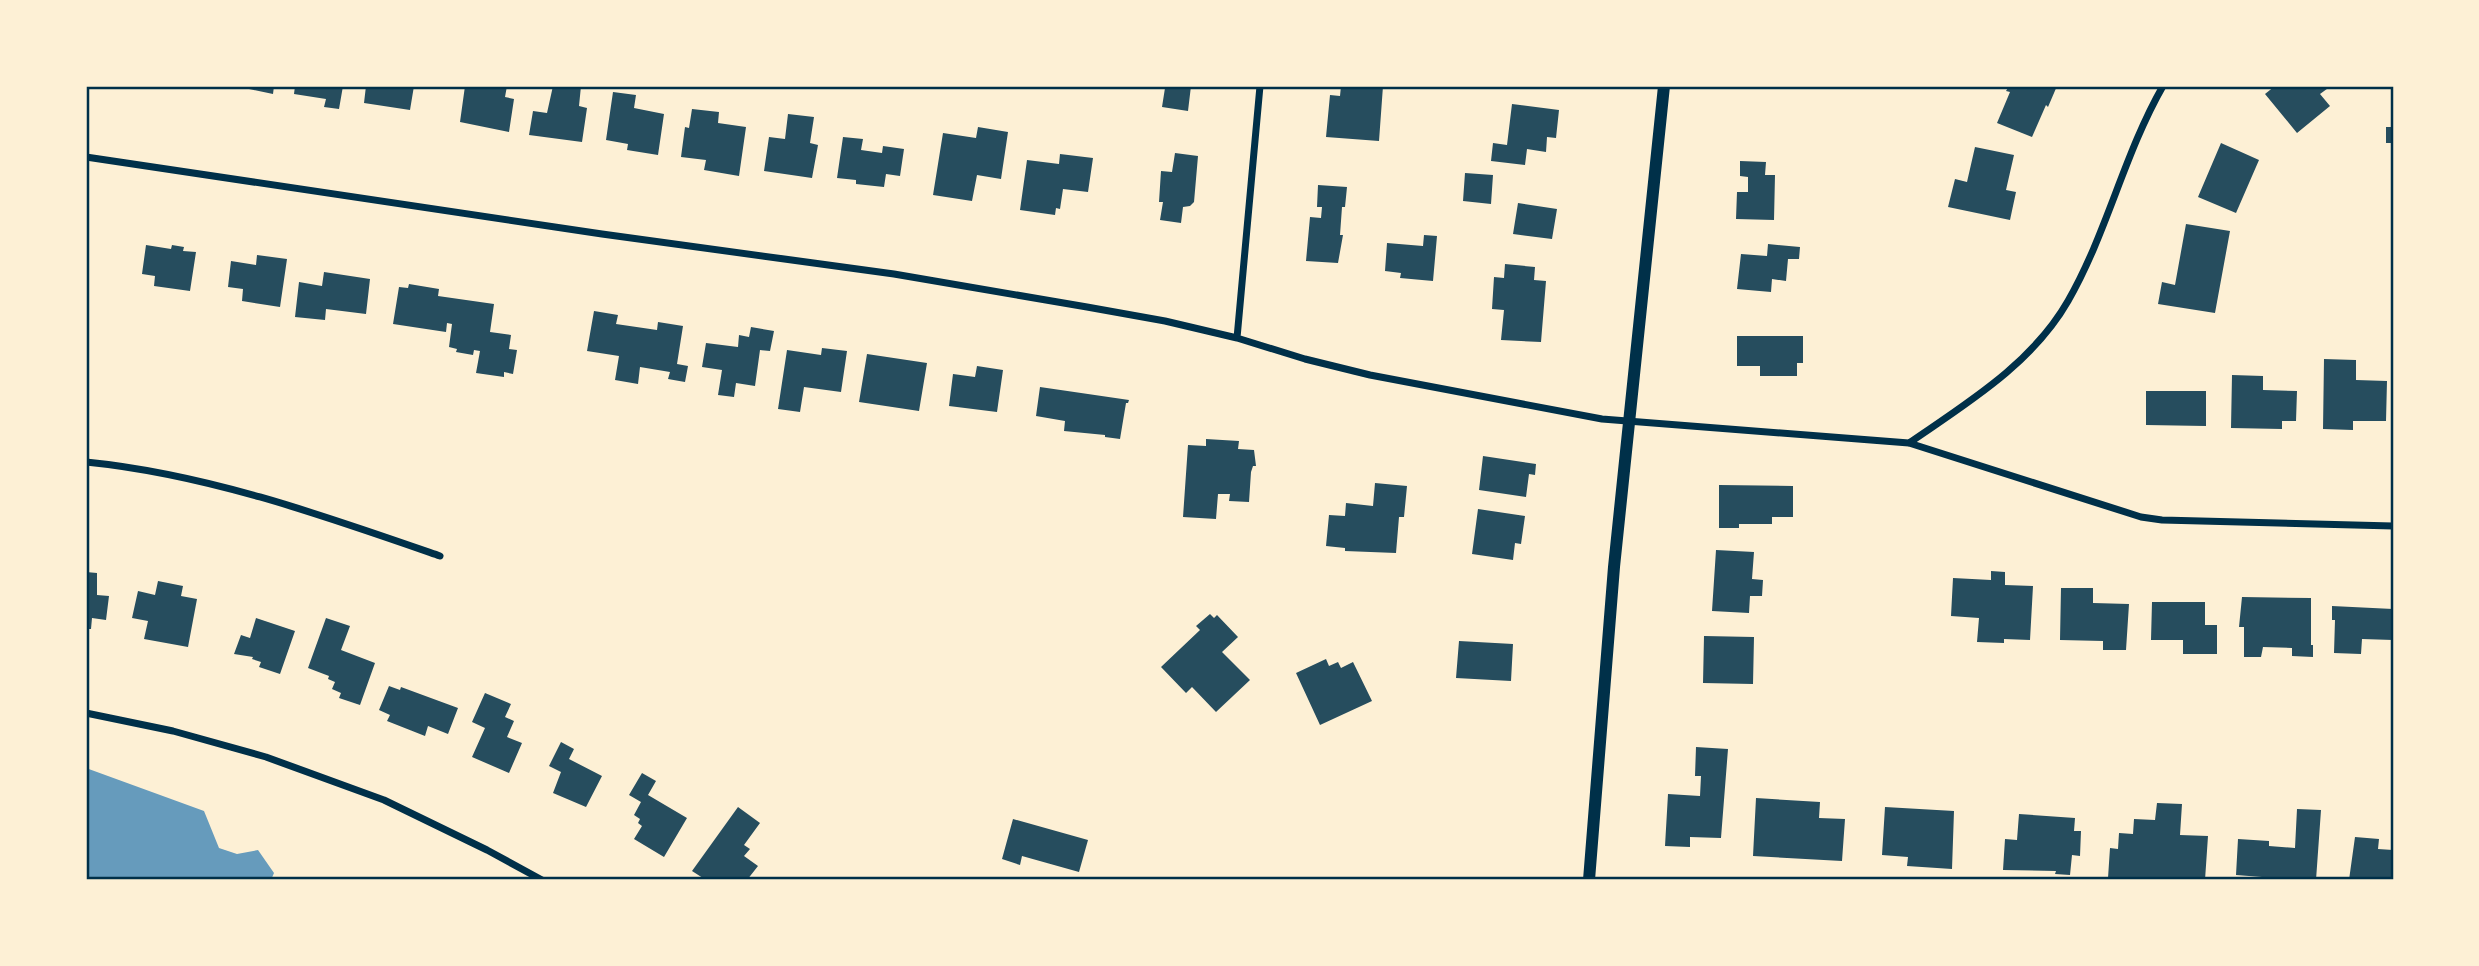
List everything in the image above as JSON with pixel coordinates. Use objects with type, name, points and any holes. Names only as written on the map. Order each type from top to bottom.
[{"type":"street","points":[[1237,338],[1259,86]]},
{"type":"street","points":[[1589,880],[1610,608],[1664,86]]},
{"type":"street","points":[[1909,443],[1993,384],[2033,347],[2067,303],[2088,261],[2163,86]]},
{"type":"street","points":[[86,157],[601,234],[894,274],[1152,318],[1237,338],[1370,375],[1602,419],[1909,443],[2141,517],[2162,520],[2393,526]]},
{"type":"street","points":[[86,462],[176,477],[272,500],[440,556]]},
{"type":"street","points":[[86,713],[173,732],[266,757],[384,800],[542,880]]},
{"type":"water","points":[[86,768],[204,811],[219,848],[237,854],[258,850],[274,873],[271,880],[86,880]]},
{"type":"building","points":[[235,86],[274,86],[273,94]]},
{"type":"building","points":[[295,86],[343,86],[339,109],[324,107],[326,99],[294,94]]},
{"type":"building","points":[[366,86],[414,86],[410,110],[364,103]]},
{"type":"building","points":[[465,86],[507,86],[505,97],[514,99],[509,132],[460,122]]},
{"type":"building","points":[[553,86],[581,86],[579,106],[587,108],[582,142],[529,135],[533,111],[547,113]]},
{"type":"building","points":[[1158,86],[1191,86],[1188,111],[1162,107],[1165,88]]},
{"type":"building","points":[[1341,86],[1383,86],[1379,141],[1326,137],[1330,95],[1340,96]]},
{"type":"building","points":[[2009,86],[2057,86],[2032,137],[1997,123],[2010,92],[2006,91]]},
{"type":"building","points":[[2275,86],[2331,86],[2320,94],[2330,106],[2297,133],[2265,94]]},
{"type":"building","points":[[613,92],[636,95],[634,108],[664,114],[658,155],[627,150],[628,144],[606,140]]},
{"type":"building","points":[[1512,104],[1559,110],[1556,138],[1547,137],[1546,152],[1527,149],[1525,165],[1491,161],[1493,143],[1507,145]]},
{"type":"building","points":[[692,109],[719,112],[718,123],[746,127],[739,176],[704,170],[706,160],[681,157],[685,127],[689,128]]},
{"type":"building","points":[[788,114],[814,117],[810,143],[818,145],[812,178],[764,171],[769,137],[785,139]]},
{"type":"building","points":[[978,127],[1008,132],[1001,179],[977,175],[972,201],[933,195],[943,133],[976,138]]},
{"type":"building","points":[[2386,127],[2393,127],[2393,143],[2386,143]]},
{"type":"building","points":[[843,137],[863,139],[861,150],[882,153],[883,146],[904,149],[900,176],[886,174],[884,187],[856,184],[856,180],[837,178]]},
{"type":"building","points":[[2221,143],[2259,160],[2236,213],[2198,197]]},
{"type":"building","points":[[1975,147],[2014,155],[2006,190],[2016,192],[2010,220],[1948,207],[1955,179],[1967,182]]},
{"type":"building","points":[[1175,153],[1198,156],[1194,202],[1183,207],[1181,223],[1160,220],[1163,202],[1159,202],[1161,171],[1172,172]]},
{"type":"building","points":[[1060,154],[1093,158],[1088,192],[1063,189],[1060,209],[1056,208],[1055,215],[1020,210],[1027,160],[1059,164]]},
{"type":"building","points":[[1740,161],[1766,162],[1765,175],[1775,175],[1774,220],[1736,219],[1737,192],[1748,192],[1748,177],[1740,176]]},
{"type":"building","points":[[1465,173],[1493,175],[1491,204],[1463,201]]},
{"type":"building","points":[[1318,185],[1347,187],[1345,207],[1342,207],[1340,235],[1343,235],[1338,263],[1306,261],[1310,217],[1321,218],[1322,207],[1317,207]]},
{"type":"building","points":[[1518,203],[1557,209],[1552,239],[1513,234]]},
{"type":"building","points":[[2186,224],[2230,231],[2215,313],[2158,304],[2162,282],[2175,285]]},
{"type":"building","points":[[1424,235],[1437,236],[1433,281],[1400,278],[1401,273],[1385,271],[1387,243],[1423,246]]},
{"type":"building","points":[[1768,244],[1800,247],[1799,259],[1788,259],[1786,281],[1772,279],[1771,292],[1737,289],[1741,254],[1767,256]]},
{"type":"building","points":[[146,245],[171,249],[172,245],[184,247],[183,251],[196,252],[190,291],[154,286],[155,276],[142,274]]},
{"type":"building","points":[[257,255],[287,259],[280,307],[242,301],[243,289],[228,287],[231,261],[256,265]]},
{"type":"building","points":[[1505,264],[1535,267],[1534,280],[1546,281],[1541,342],[1501,340],[1504,310],[1492,309],[1494,277],[1504,278]]},
{"type":"building","points":[[324,272],[370,279],[366,314],[326,309],[325,320],[295,317],[299,282],[322,286]]},
{"type":"building","points":[[409,284],[439,289],[438,296],[494,304],[490,332],[511,335],[509,349],[517,350],[513,374],[504,372],[504,377],[476,373],[480,351],[474,350],[473,355],[456,352],[457,349],[449,347],[452,324],[447,323],[446,332],[393,324],[399,287],[408,288]]},
{"type":"building","points":[[594,311],[618,315],[616,324],[657,330],[658,322],[683,326],[677,364],[688,366],[685,382],[668,379],[670,372],[640,367],[638,384],[615,380],[619,356],[587,351]]},
{"type":"building","points":[[751,327],[774,331],[770,351],[760,350],[755,386],[736,383],[734,397],[718,395],[722,370],[702,367],[706,343],[738,347],[739,335],[749,337]]},
{"type":"building","points":[[1737,336],[1803,336],[1803,363],[1797,363],[1797,376],[1760,376],[1760,366],[1737,366]]},
{"type":"building","points":[[822,348],[847,351],[841,392],[804,387],[800,412],[778,409],[787,350],[821,355]]},
{"type":"building","points":[[867,354],[927,363],[919,411],[859,402]]},
{"type":"building","points":[[2324,359],[2356,360],[2356,380],[2387,381],[2386,421],[2353,421],[2353,430],[2323,429]]},
{"type":"building","points":[[977,366],[1003,370],[997,412],[949,406],[953,374],[975,377]]},
{"type":"building","points":[[2232,375],[2263,376],[2263,390],[2297,391],[2296,421],[2282,421],[2282,429],[2231,428]]},
{"type":"building","points":[[1040,387],[1129,400],[1126,403],[1120,439],[1064,431],[1065,421],[1036,416]]},
{"type":"building","points":[[2146,391],[2206,391],[2206,426],[2146,425]]},
{"type":"building","points":[[1206,439],[1239,441],[1238,449],[1254,450],[1256,466],[1253,466],[1251,472],[1249,502],[1229,501],[1230,494],[1218,494],[1216,519],[1183,517],[1188,445],[1206,446]]},
{"type":"building","points":[[1483,456],[1536,464],[1535,475],[1529,474],[1526,497],[1479,490]]},
{"type":"building","points":[[1375,483],[1407,486],[1404,517],[1399,517],[1396,553],[1345,551],[1345,548],[1326,546],[1329,515],[1345,516],[1346,503],[1373,506]]},
{"type":"building","points":[[1719,485],[1793,486],[1793,517],[1772,517],[1772,524],[1739,524],[1739,528],[1719,528]]},
{"type":"building","points":[[1478,509],[1525,516],[1521,544],[1515,543],[1513,560],[1472,554]]},
{"type":"building","points":[[1716,550],[1754,552],[1752,579],[1763,580],[1762,596],[1750,596],[1749,613],[1712,611]]},
{"type":"building","points":[[1991,571],[2005,572],[2005,585],[2033,586],[2030,640],[1977,642],[1979,618],[1951,616],[1953,578],[1991,580]]},
{"type":"building","points":[[86,572],[97,573],[97,595],[109,596],[106,620],[92,618],[91,629],[86,629]]},
{"type":"building","points":[[158,581],[183,586],[181,596],[197,599],[188,647],[144,639],[148,621],[132,618],[138,591],[155,595]]},
{"type":"building","points":[[2061,588],[2093,588],[2093,603],[2129,604],[2126,650],[2103,650],[2103,641],[2060,640]]},
{"type":"building","points":[[2242,597],[2311,598],[2313,657],[2292,656],[2292,648],[2263,647],[2261,657],[2244,657],[2244,627],[2239,627]]},
{"type":"building","points":[[2152,602],[2205,602],[2205,625],[2217,625],[2217,654],[2183,654],[2183,640],[2151,640]]},
{"type":"building","points":[[2332,606],[2393,609],[2393,640],[2362,639],[2361,654],[2334,653],[2335,620],[2332,620]]},
{"type":"building","points":[[1210,614],[1214,618],[1217,615],[1238,637],[1222,652],[1250,680],[1216,712],[1192,687],[1186,693],[1161,667],[1200,630],[1196,626]]},
{"type":"building","points":[[256,618],[295,631],[280,674],[259,667],[261,662],[252,659],[253,657],[234,654],[241,635],[250,638]]},
{"type":"building","points":[[326,618],[350,626],[341,650],[375,663],[360,705],[339,698],[341,693],[332,689],[335,682],[328,679],[329,676],[308,668]]},
{"type":"building","points":[[1704,636],[1754,637],[1753,684],[1703,683]]},
{"type":"building","points":[[1459,641],[1513,644],[1511,681],[1456,678]]},
{"type":"building","points":[[1326,659],[1329,666],[1338,662],[1341,668],[1353,662],[1372,701],[1320,725],[1296,673]]},
{"type":"building","points":[[389,686],[400,690],[401,687],[458,708],[448,734],[428,726],[425,736],[387,721],[390,715],[379,710]]},
{"type":"building","points":[[485,693],[511,704],[505,717],[514,721],[507,737],[522,743],[509,773],[472,757],[485,728],[472,722]]},
{"type":"building","points":[[561,742],[574,749],[569,759],[602,776],[586,807],[553,793],[561,772],[549,766]]},
{"type":"building","points":[[1696,747],[1728,749],[1721,838],[1690,837],[1690,847],[1665,846],[1668,794],[1700,796],[1701,776],[1695,776]]},
{"type":"building","points":[[642,773],[656,781],[648,795],[687,818],[664,857],[634,839],[642,826],[638,823],[640,819],[634,815],[641,802],[629,795]]},
{"type":"building","points":[[1756,798],[1820,802],[1819,818],[1845,819],[1842,861],[1753,856]]},
{"type":"building","points":[[2157,803],[2182,804],[2180,835],[2208,836],[2205,880],[2108,878],[2110,848],[2118,849],[2119,833],[2133,834],[2134,819],[2155,820]]},
{"type":"building","points":[[738,807],[760,823],[744,845],[750,849],[744,856],[758,866],[747,880],[706,880],[692,871]]},
{"type":"building","points":[[1885,807],[1954,811],[1952,869],[1907,866],[1908,857],[1882,855]]},
{"type":"building","points":[[2297,809],[2321,810],[2316,880],[2262,880],[2262,877],[2236,875],[2238,839],[2269,841],[2269,846],[2295,848]]},
{"type":"building","points":[[2019,814],[2075,818],[2074,831],[2081,831],[2080,856],[2072,855],[2070,875],[2055,874],[2056,871],[2003,870],[2005,839],[2017,840]]},
{"type":"building","points":[[1013,819],[1088,840],[1079,872],[1022,856],[1020,865],[1002,859]]},
{"type":"building","points":[[2355,837],[2379,839],[2378,849],[2393,850],[2393,880],[2349,880]]}]
